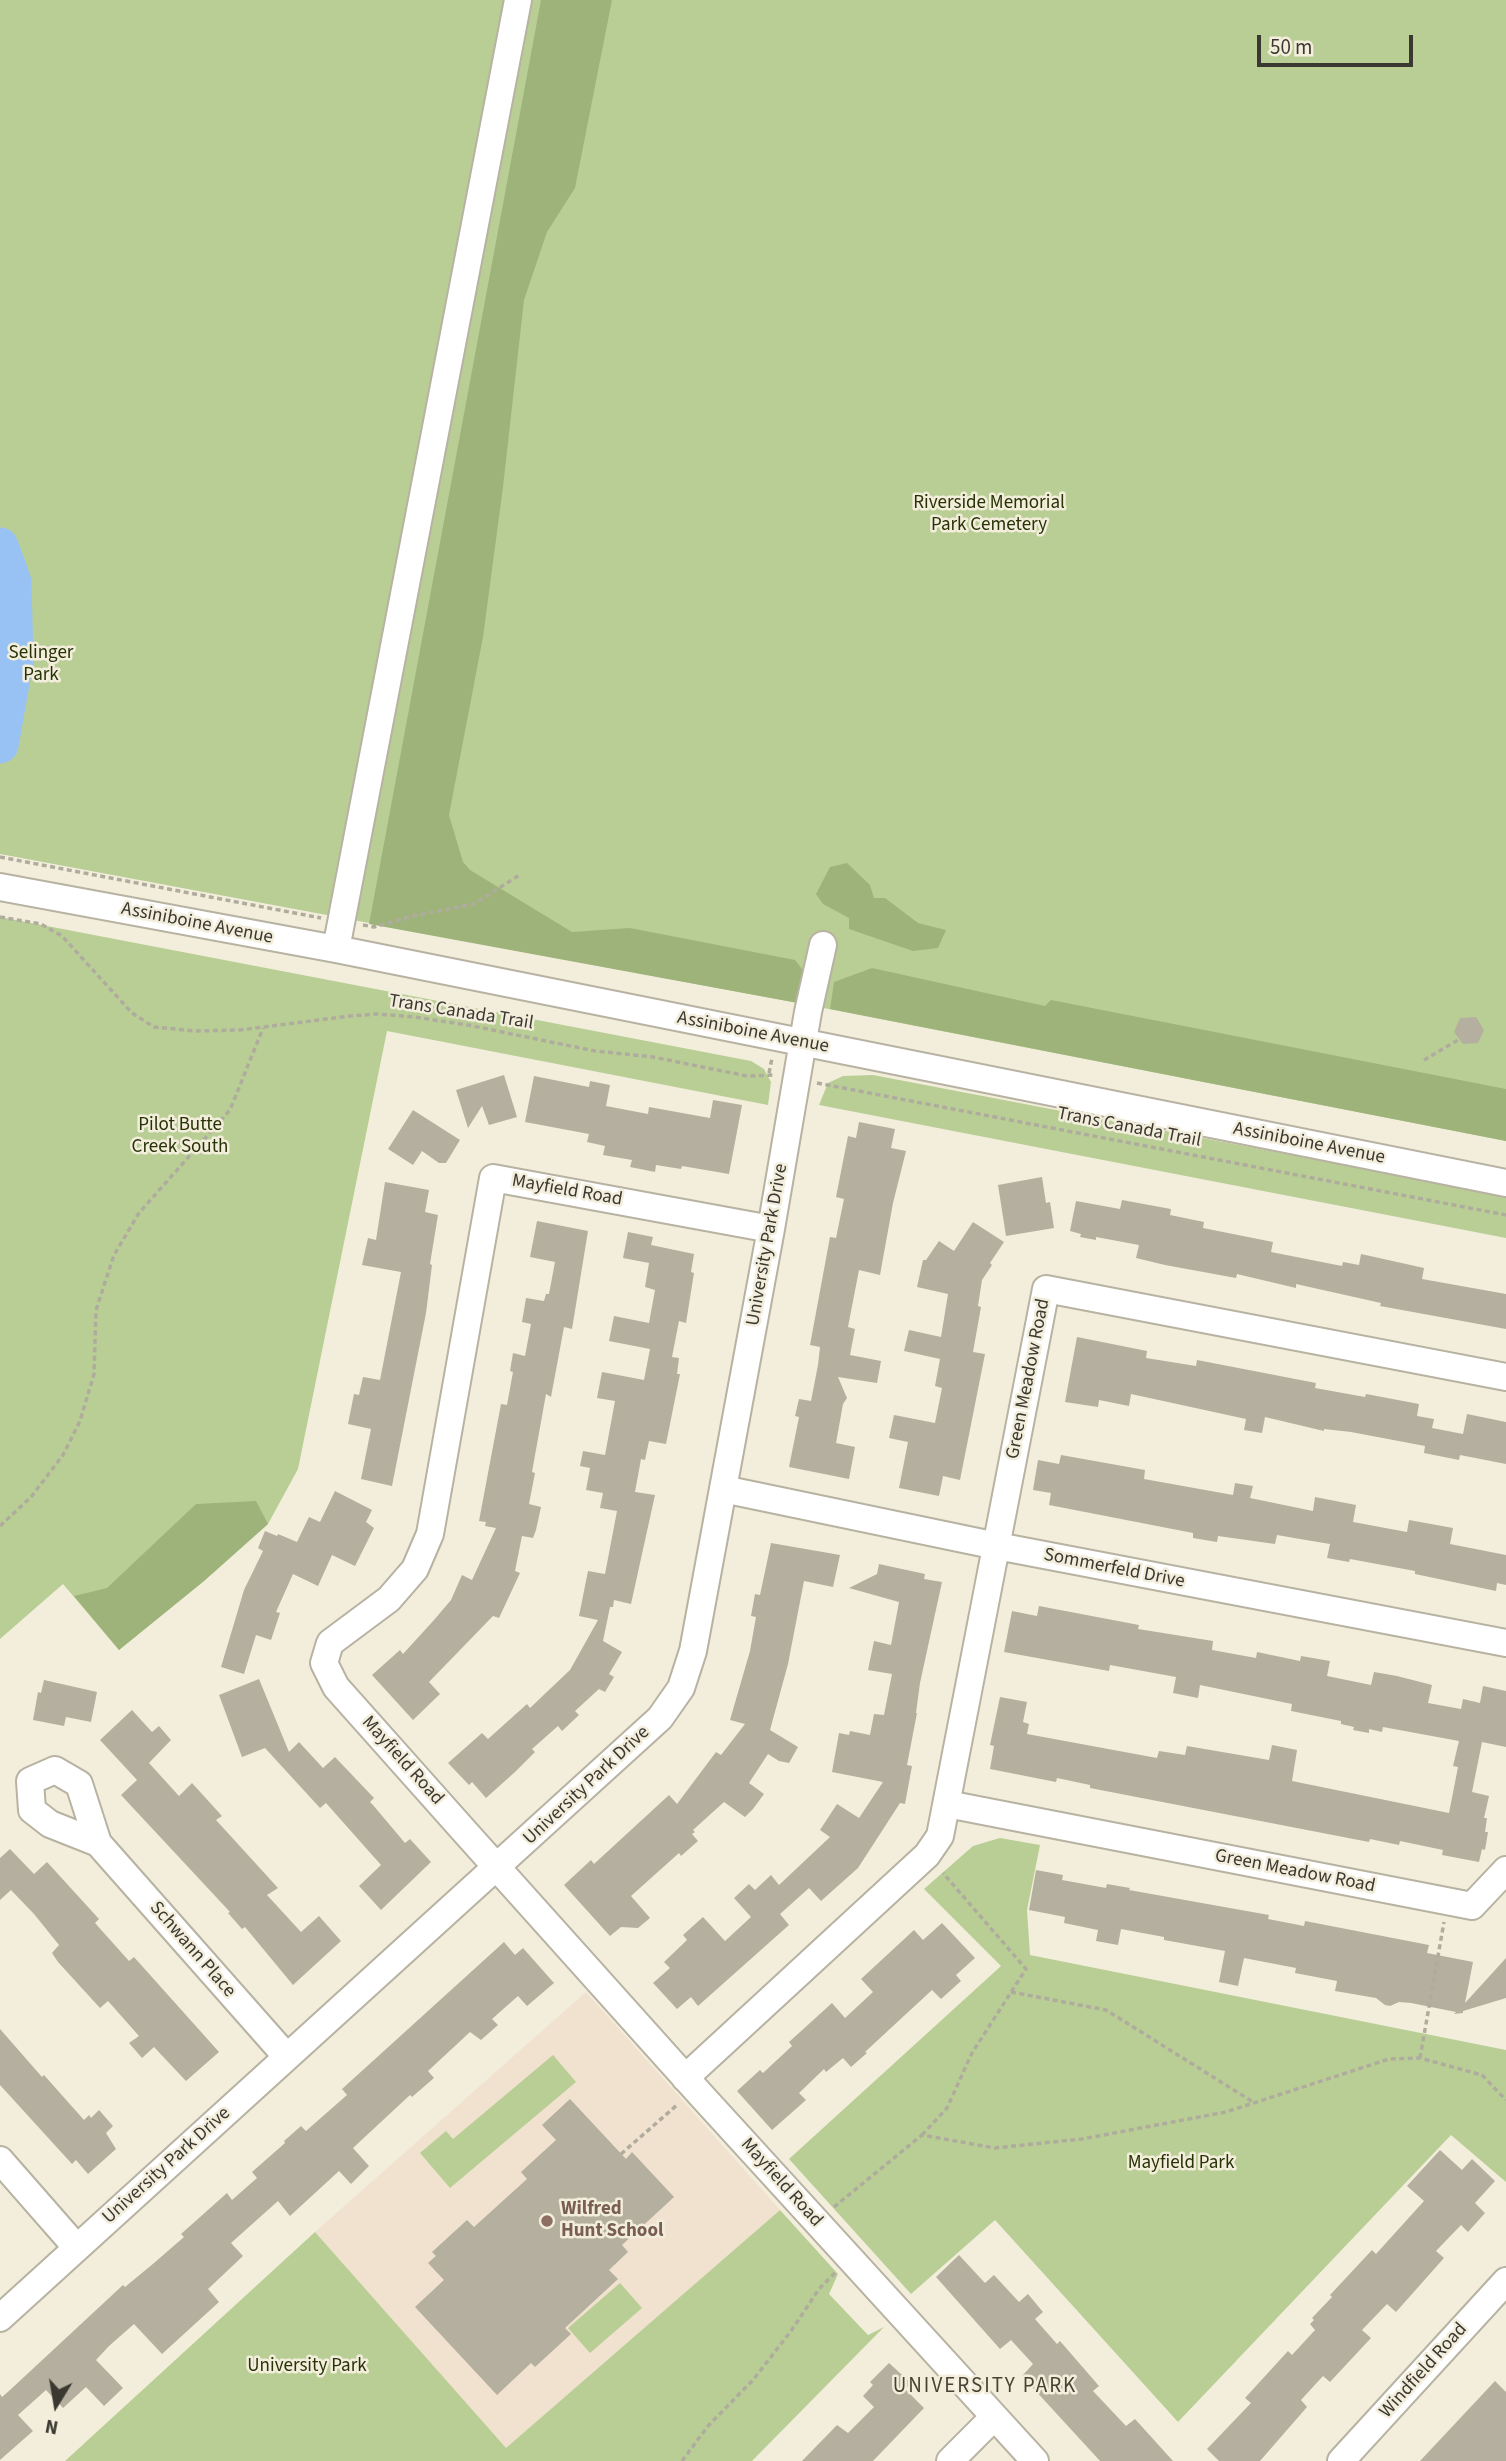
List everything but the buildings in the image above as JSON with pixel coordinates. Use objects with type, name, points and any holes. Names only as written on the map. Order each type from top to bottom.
[{"type":"street","points":[[336,949],[518,0]]},
{"type":"street","name":"Assiniboine Avenue","points":[[0,887],[336,949],[1506,1183]]},
{"type":"street","name":"University Park Drive","points":[[0,2318],[660,1718],[681,1688],[693,1650],[772,1229],[802,1043],[823,946]]},
{"type":"street","name":"Mayfield Road","points":[[772,1229],[493,1178],[430,1534],[415,1569],[389,1599],[330,1643],[324,1663],[336,1687],[497,1868],[684,2089],[816,2222],[1035,2461]]},
{"type":"street","name":"Green Meadow Road","points":[[684,2089],[927,1855],[940,1836],[1046,1289],[1506,1377]]},
{"type":"street","name":"Sommerfeld Drive","points":[[723,1489],[997,1546],[1506,1643]]},
{"type":"street","name":"Green Meadow Road","points":[[947,1804],[1472,1906],[1506,1870]]},
{"type":"street","name":"Schwann Place","points":[[98,1843],[287,2057]]},
{"type":"street","points":[[0,2161],[77,2248]]},
{"type":"street","name":"Windfield Road","points":[[1341,2461],[1506,2281]]},
{"type":"street","points":[[950,2461],[993,2417]]},
{"type":"path","points":[[0,857],[374,927],[474,904],[520,874]]},
{"type":"path","name":"Trans Canada Trail","points":[[0,916],[41,924],[62,936],[132,1013],[154,1027],[195,1031],[263,1028],[377,1014],[468,1025],[595,1051],[653,1057],[747,1076],[769,1073]]},
{"type":"path","points":[[0,1525],[31,1497],[63,1455],[80,1422],[94,1374],[96,1310],[114,1255],[139,1213],[230,1110],[263,1028]]},
{"type":"path","points":[[1424,1060],[1457,1042]]},
{"type":"path","name":"Trans Canada Trail","points":[[828,1085],[1506,1214]]},
{"type":"path","points":[[816,2222],[922,2135],[947,2108],[972,2053],[1026,1969],[927,1855]]},
{"type":"path","points":[[1420,2058],[1447,1901]]},
{"type":"path","points":[[1011,1992],[1106,2010],[1253,2102]]},
{"type":"path","points":[[922,2135],[995,2148],[1082,2139],[1226,2112],[1389,2059],[1420,2058],[1482,2075],[1506,2100]]},
{"type":"path","points":[[621,2154],[684,2089]]},
{"type":"path","points":[[682,2461],[708,2426],[753,2380],[791,2331],[818,2289],[849,2258]]},
{"type":"shaded area","name":"Wilfred Hunt School","points":[[586,1992],[780,2210],[505,2449],[315,2232]]},
{"type":"green space","name":"Riverside Memorial Park Cemetery","points":[[0,0],[1506,0],[1506,1141],[798,1003],[0,854]]},
{"type":"green space","points":[[541,0],[612,0],[575,188],[547,232],[524,300],[483,637],[449,815],[463,862],[470,870],[572,932],[630,928],[795,960],[805,973],[798,1003],[369,924]]},
{"type":"green space","points":[[847,863],[870,885],[874,898],[885,898],[918,923],[946,930],[938,948],[913,951],[849,929],[849,918],[823,904],[816,894],[830,867]]},
{"type":"green space","name":"Pilot Butte Creek South","points":[[0,917],[751,1061],[764,1069],[771,1082],[768,1105],[387,1031],[298,1469],[268,1524],[204,1581],[119,1650],[63,1584],[0,1639]]},
{"type":"green space","points":[[872,968],[1045,1006],[1051,1000],[1506,1089],[1506,1141],[830,1009],[834,982]]},
{"type":"green space","points":[[873,1075],[1506,1196],[1506,1238],[819,1105],[828,1083],[843,1076]]},
{"type":"green space","points":[[256,1501],[268,1524],[204,1581],[119,1650],[74,1596],[107,1588],[196,1504]]},
{"type":"green space","name":"Mayfield Park","points":[[1000,1838],[1040,1845],[1027,1910],[1030,1955],[1506,2050],[1506,2182],[1451,2135],[1178,2422],[995,2220],[911,2294],[789,2159],[1001,1966],[924,1889],[973,1846]]},
{"type":"green space","points":[[553,2055],[576,2082],[450,2188],[420,2153],[446,2131],[453,2139]]},
{"type":"green space","name":"University Park","points":[[780,2210],[838,2274],[829,2294],[868,2335],[884,2327],[752,2461],[65,2461],[315,2232],[506,2448]]},
{"type":"green space","points":[[620,2283],[642,2308],[590,2353],[568,2328]]},
{"type":"waterway","points":[[0,546],[13,582],[15,661],[0,745]]},
{"type":"place","name":"Wilfred Hunt School","points":[[547,2221]]},
{"type":"district","name":"UNIVERSITY PARK","points":[[985,2387]]},
{"type":"park label","name":"Selinger Park","points":[[41,665]]}]
